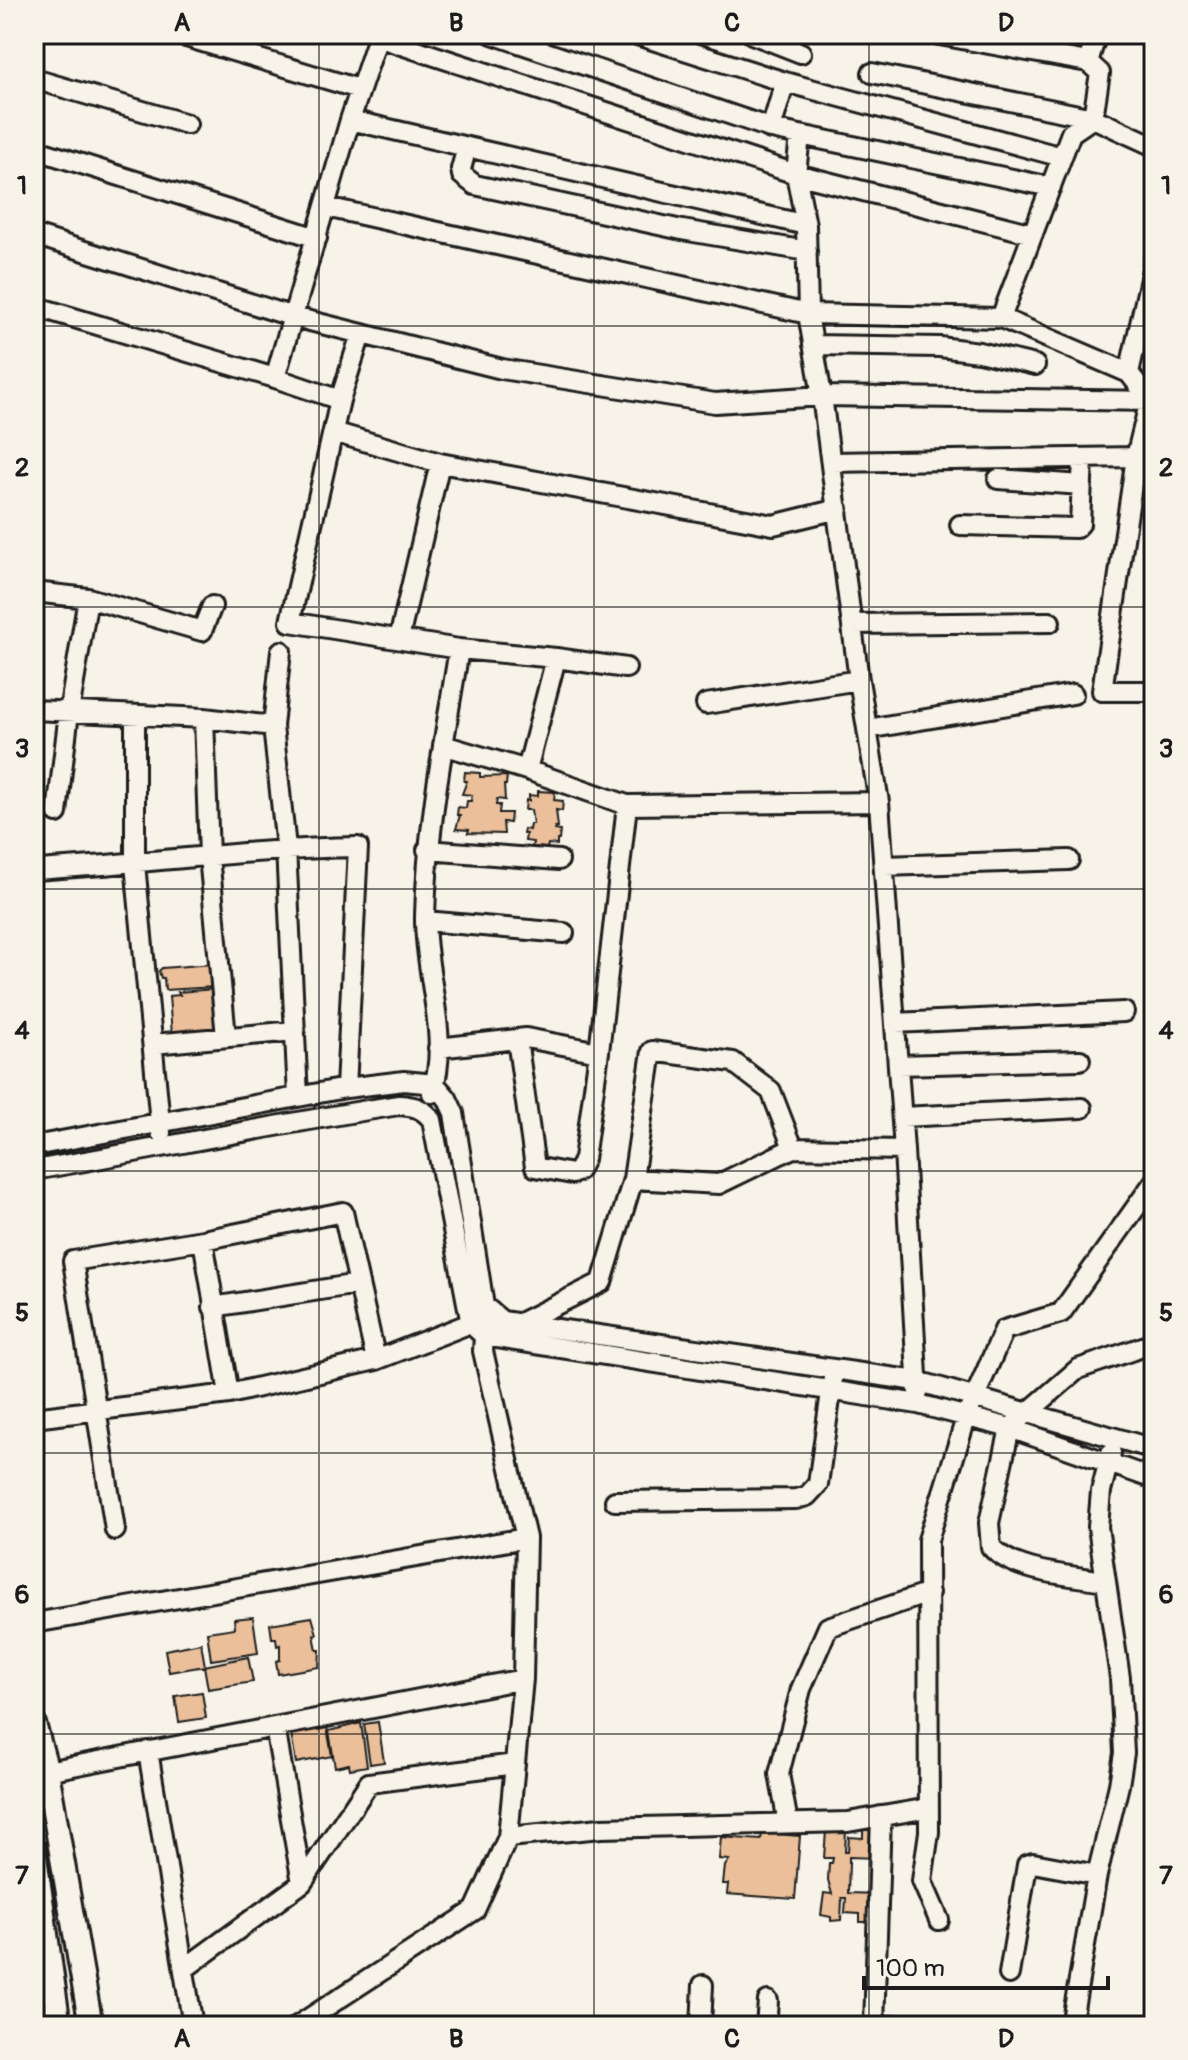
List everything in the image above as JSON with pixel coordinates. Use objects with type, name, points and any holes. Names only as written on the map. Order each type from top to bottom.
[{"type":"main road","points":[[34,1724],[75,2026]]},
{"type":"main road","points":[[39,1773],[91,2026]]},
{"type":"main road","points":[[34,1850],[59,2026]]},
{"type":"main road","points":[[34,1938],[47,2026]]},
{"type":"street","points":[[176,34],[213,39],[359,89]]},
{"type":"street","points":[[492,34],[771,129],[1051,187]]},
{"type":"street","points":[[634,34],[757,74],[1062,157]]},
{"type":"street","points":[[934,34],[1088,62],[1100,73],[1093,118],[1071,133],[1001,318]]},
{"type":"street","points":[[1088,62],[1097,34]]},
{"type":"street","points":[[275,378],[359,89],[378,36],[796,174],[1033,234]]},
{"type":"street","points":[[757,74],[758,36],[801,53]]},
{"type":"street","points":[[872,73],[1093,118],[1154,146]]},
{"type":"street","points":[[34,79],[187,124]]},
{"type":"street","points":[[771,129],[785,82]]},
{"type":"street","points":[[350,120],[806,225]]},
{"type":"street","points":[[800,135],[796,174],[806,225],[808,314],[879,802],[902,1117],[918,1404]]},
{"type":"street","points":[[467,147],[462,175],[475,185],[682,230],[807,251]]},
{"type":"street","points":[[34,149],[317,238]]},
{"type":"street","points":[[326,207],[808,314],[1001,318],[1129,373],[1152,401]]},
{"type":"street","points":[[34,235],[294,317],[502,369],[715,403],[822,396],[1152,401]]},
{"type":"street","points":[[1129,373],[1153,273]]},
{"type":"street","points":[[34,306],[340,400]]},
{"type":"street","points":[[361,334],[340,400],[290,622],[459,649],[626,668]]},
{"type":"street","points":[[813,345],[940,347],[1035,365]]},
{"type":"street","points":[[1152,401],[1136,457],[1102,691],[1154,691]]},
{"type":"street","points":[[333,432],[440,463],[773,525],[838,509]]},
{"type":"street","points":[[831,462],[1136,457]]},
{"type":"street","points":[[960,525],[1076,528],[1080,524],[1083,458]]},
{"type":"street","points":[[399,639],[440,463]]},
{"type":"street","points":[[998,479],[1082,485]]},
{"type":"street","points":[[34,592],[88,598],[202,631],[212,606]]},
{"type":"street","points":[[57,813],[69,712],[88,598]]},
{"type":"street","points":[[852,624],[1050,622]]},
{"type":"street","points":[[425,1111],[435,1084],[438,1048],[425,921],[427,850],[459,649]]},
{"type":"street","points":[[281,651],[273,726],[286,848],[298,1097]]},
{"type":"street","points":[[527,770],[556,658]]},
{"type":"street","points":[[706,704],[859,680]]},
{"type":"street","points":[[867,729],[1073,694]]},
{"type":"street","points":[[34,710],[204,718],[273,726]]},
{"type":"street","points":[[135,715],[135,864],[163,1148]]},
{"type":"street","points":[[204,718],[209,856],[226,1037]]},
{"type":"street","points":[[443,745],[627,805],[879,802]]},
{"type":"street","points":[[517,1039],[535,1167],[572,1174],[582,1166],[599,1052],[627,805]]},
{"type":"street","points":[[34,870],[135,864],[286,848],[358,847],[346,1088]]},
{"type":"street","points":[[427,850],[559,860]]},
{"type":"street","points":[[884,866],[1069,860]]},
{"type":"street","points":[[425,921],[564,933]]},
{"type":"street","points":[[895,1023],[1124,1012]]},
{"type":"street","points":[[153,1044],[295,1031]]},
{"type":"street","points":[[438,1048],[526,1038],[599,1052]]},
{"type":"street","points":[[34,1418],[229,1394],[376,1360],[505,1324],[602,1282],[633,1179],[652,1051],[733,1062],[771,1091],[793,1148]]},
{"type":"street","points":[[898,1065],[1080,1060]]},
{"type":"street","points":[[34,1146],[346,1088],[404,1081],[435,1084],[454,1113],[484,1306],[505,1324],[918,1404],[1028,1412],[1154,1449]]},
{"type":"street","points":[[34,1170],[399,1105],[425,1111],[432,1120],[526,1538],[523,1679],[508,1837],[475,1910],[297,2026]]},
{"type":"street","points":[[902,1117],[1082,1108]]},
{"type":"street","points":[[633,1179],[719,1184],[793,1148],[904,1150]]},
{"type":"street","points":[[939,1920],[922,1881],[929,1832],[928,1540],[970,1406],[1004,1330],[1061,1313],[1154,1182]]},
{"type":"street","points":[[115,1530],[73,1261],[203,1240],[343,1212],[376,1360]]},
{"type":"street","points":[[203,1240],[229,1394]]},
{"type":"street","points":[[213,1307],[358,1284]]},
{"type":"street","points":[[478,1330],[505,1324],[917,1381],[1010,1428],[1154,1479]]},
{"type":"street","points":[[1104,1581],[1021,1566],[1006,1560],[991,1547],[989,1523],[1010,1428],[1078,1369],[1154,1343]]},
{"type":"street","points":[[615,1501],[796,1499],[807,1496],[818,1484],[835,1368]]},
{"type":"street","points":[[1071,2026],[1097,1875],[1124,1753],[1120,1678],[1104,1581],[1099,1509],[1115,1438]]},
{"type":"street","points":[[34,1623],[526,1538]]},
{"type":"street","points":[[788,1823],[779,1774],[801,1689],[828,1627],[929,1593]]},
{"type":"street","points":[[39,1773],[523,1679]]},
{"type":"street","points":[[275,1727],[302,1883]]},
{"type":"street","points":[[148,1751],[193,2026]]},
{"type":"street","points":[[184,1969],[302,1883],[369,1783],[515,1764]]},
{"type":"street","points":[[508,1837],[601,1828],[848,1822],[929,1808]]},
{"type":"street","points":[[881,1816],[874,2025],[892,2026]]},
{"type":"street","points":[[1009,1974],[1027,1865],[1033,1863],[1097,1875]]},
{"type":"street","points":[[701,2026],[703,1985]]},
{"type":"street","points":[[766,2026],[768,2001]]},
{"type":"building","points":[[465,772],[480,773],[480,777],[507,776],[505,800],[497,799],[496,805],[500,805],[499,813],[511,813],[510,823],[503,822],[504,834],[468,833],[469,830],[456,829],[460,815],[457,815],[458,807],[466,808],[472,795],[462,794],[467,781],[464,781]]},
{"type":"building","points":[[538,791],[555,792],[554,800],[563,801],[562,811],[556,810],[558,827],[555,830],[560,831],[559,840],[557,845],[548,844],[547,848],[532,847],[533,842],[525,841],[526,834],[523,834],[524,829],[529,830],[530,824],[533,824],[531,810],[525,810],[526,800],[529,801],[529,795],[538,796]]},
{"type":"building","points":[[213,964],[215,987],[165,990],[164,978],[161,978],[159,971],[162,968]]},
{"type":"building","points":[[215,989],[214,1004],[220,1031],[172,1035],[169,996],[180,995],[178,992]]},
{"type":"building","points":[[253,1617],[258,1653],[211,1660],[207,1632],[235,1628],[234,1619]]},
{"type":"building","points":[[312,1617],[317,1650],[320,1650],[319,1667],[278,1674],[276,1661],[280,1660],[280,1645],[277,1646],[276,1638],[272,1638],[270,1624]]},
{"type":"building","points":[[201,1643],[205,1666],[169,1672],[165,1650]]},
{"type":"building","points":[[248,1657],[253,1682],[208,1689],[204,1666]]},
{"type":"building","points":[[202,1692],[206,1718],[179,1722],[175,1696]]},
{"type":"building","points":[[378,1722],[384,1762],[370,1764],[364,1724]]},
{"type":"building","points":[[361,1723],[367,1766],[350,1769],[349,1764],[335,1767],[329,1731]]},
{"type":"building","points":[[327,1727],[332,1756],[296,1763],[291,1734]]},
{"type":"building","points":[[833,1828],[846,1829],[845,1852],[848,1852],[849,1837],[863,1838],[863,1830],[876,1830],[878,1858],[849,1857],[848,1893],[877,1894],[870,1922],[860,1922],[860,1914],[845,1913],[846,1898],[842,1898],[841,1920],[831,1921],[831,1917],[821,1915],[824,1893],[832,1894],[828,1880],[829,1863],[833,1858],[824,1858],[826,1831],[833,1831]]},
{"type":"building","points":[[762,1833],[800,1836],[795,1899],[727,1894],[728,1884],[723,1884],[725,1866],[729,1860],[719,1859],[721,1837],[761,1840]]}]
